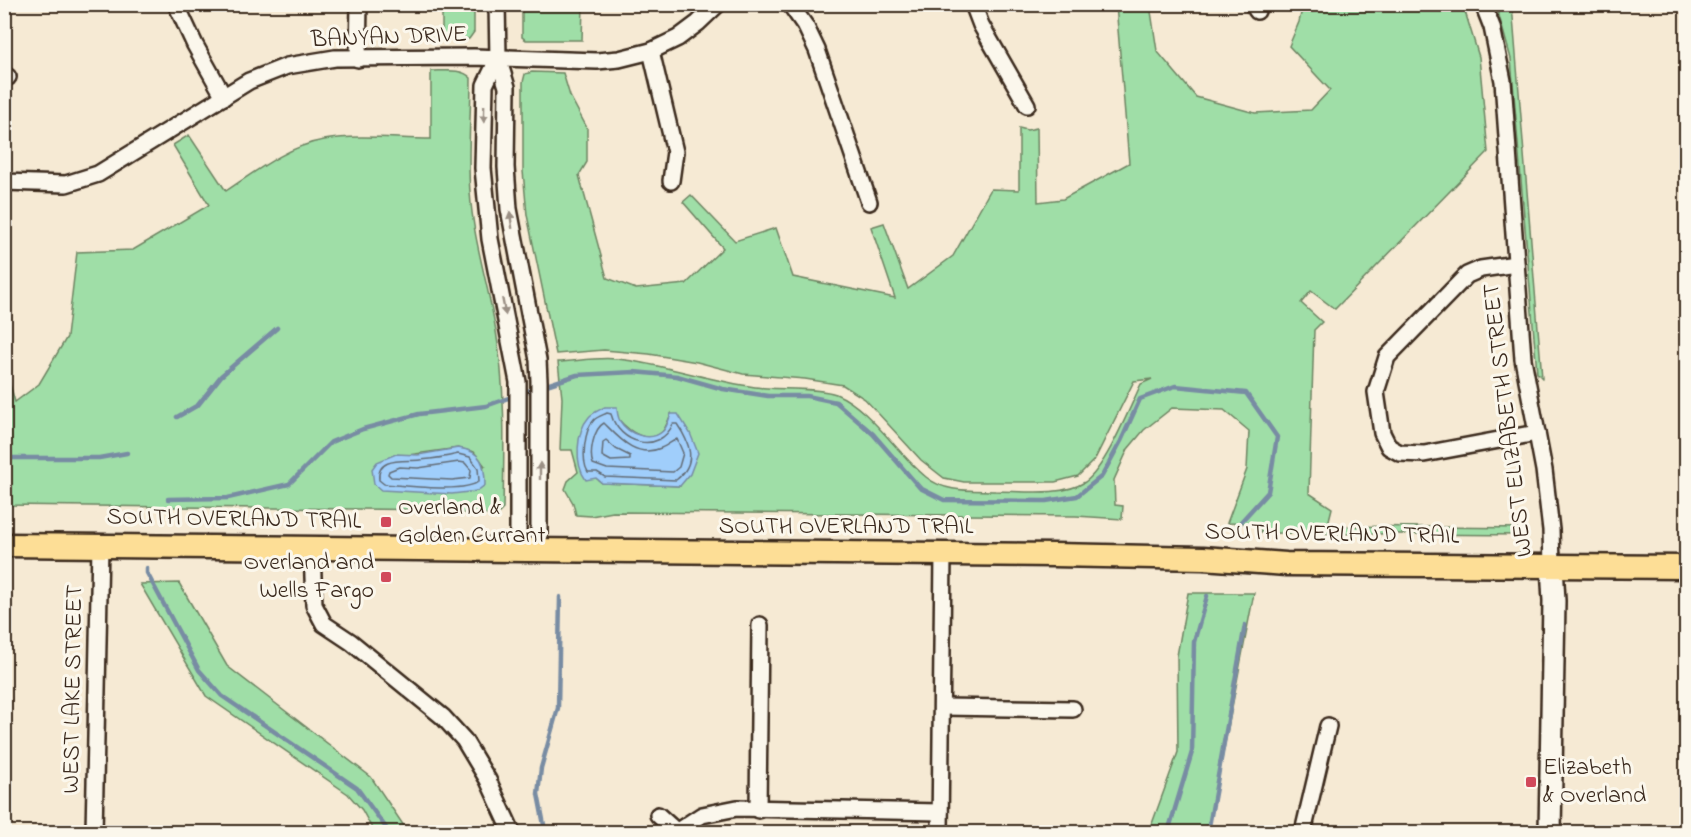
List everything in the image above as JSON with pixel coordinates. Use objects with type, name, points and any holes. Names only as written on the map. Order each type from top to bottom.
[{"type":"main road","name":"SOUTH OVERLAND TRAIL","points":[[4,545],[943,554],[1203,558],[1248,562],[1686,567]]},
{"type":"main road","name":"WEST ELIZABETH STREET","points":[[1550,832],[1554,601],[1552,565]]},
{"type":"street","points":[[176,4],[195,45],[224,96]]},
{"type":"street","points":[[358,59],[359,4]]},
{"type":"street","points":[[497,4],[498,58],[507,87],[506,167],[509,209],[538,360],[540,403],[528,550]]},
{"type":"street","name":"BANYAN DRIVE","points":[[4,182],[66,184],[98,174],[249,81],[287,66],[335,58],[498,58],[597,61],[619,59],[651,51],[678,38],[718,4]]},
{"type":"street","points":[[790,4],[806,27],[817,50],[869,202]]},
{"type":"street","points":[[973,4],[981,25],[1027,105]]},
{"type":"street","name":"WEST ELIZABETH STREET","points":[[1483,4],[1492,27],[1503,81],[1523,359],[1538,433],[1550,519],[1552,565]]},
{"type":"street","points":[[651,51],[675,152],[671,181]]},
{"type":"street","points":[[498,58],[485,85],[483,168],[490,239],[518,382],[528,550]]},
{"type":"street","points":[[1516,264],[1481,269],[1467,275],[1387,357],[1376,392],[1382,434],[1389,447],[1400,453],[1424,454],[1538,433]]},
{"type":"street","points":[[515,362],[538,360]]},
{"type":"street","name":"WEST LAKE STREET","points":[[94,832],[100,546]]},
{"type":"street","points":[[312,549],[314,605],[324,624],[351,642],[434,710],[464,740],[488,780],[512,832]]},
{"type":"street","points":[[940,832],[943,554]]},
{"type":"street","points":[[758,810],[760,625]]},
{"type":"street","points":[[942,707],[1073,709]]},
{"type":"street","points":[[1303,832],[1328,726]]},
{"type":"street","points":[[658,814],[677,832],[702,815],[737,808],[940,812]]},
{"type":"green space","points":[[442,5],[474,5],[474,32],[469,39],[442,38]]},
{"type":"green space","points":[[522,5],[583,5],[582,40],[526,40],[522,37]]},
{"type":"green space","points":[[1116,5],[1150,5],[1157,51],[1196,97],[1255,113],[1311,110],[1330,90],[1289,46],[1303,5],[1463,5],[1479,57],[1488,152],[1335,309],[1311,291],[1301,303],[1322,322],[1314,330],[1309,493],[1332,508],[1330,526],[1527,528],[1527,535],[1261,533],[1259,524],[1227,523],[1247,469],[1249,431],[1224,410],[1172,408],[1144,430],[1128,449],[1114,480],[1115,505],[1123,506],[1122,519],[1076,516],[613,512],[591,516],[576,515],[573,503],[565,489],[568,481],[578,472],[572,450],[560,450],[562,398],[558,362],[617,359],[738,384],[764,388],[818,390],[836,394],[872,420],[915,467],[933,482],[959,490],[977,491],[1065,490],[1085,482],[1093,475],[1109,451],[1141,384],[1152,379],[1134,381],[1095,459],[1078,476],[1055,482],[964,482],[944,478],[921,460],[865,399],[843,385],[805,379],[743,374],[697,362],[649,354],[604,350],[556,354],[527,215],[523,171],[523,82],[525,74],[532,72],[563,73],[570,96],[587,128],[587,162],[579,175],[607,278],[636,289],[686,284],[723,248],[683,202],[691,195],[735,241],[776,228],[793,277],[895,298],[871,227],[884,223],[908,289],[953,256],[991,189],[1019,190],[1019,128],[1027,130],[1037,128],[1038,202],[1063,199],[1129,163]],"holes":[[[671,414],[680,486],[602,483],[596,478],[619,420],[633,432],[650,437],[662,432]]]},
{"type":"green space","points":[[1496,5],[1512,5],[1542,378],[1537,373],[1511,59]]},
{"type":"green space","points":[[431,71],[453,71],[467,75],[471,78],[469,164],[472,210],[477,244],[493,313],[501,375],[504,420],[503,509],[497,515],[474,515],[447,510],[5,505],[4,363],[15,402],[39,384],[67,337],[77,252],[133,250],[209,205],[173,145],[189,135],[226,191],[273,160],[311,143],[351,137],[431,139]],"holes":[[[458,448],[474,452],[485,466],[408,455]]]},
{"type":"green space","points":[[179,583],[227,666],[371,777],[408,832],[374,832],[362,810],[348,794],[206,696],[140,584]]},
{"type":"green space","points":[[1188,593],[1254,593],[1208,832],[1149,832],[1178,752],[1177,656]]},
{"type":"water","points":[[605,407],[617,407],[620,421],[624,426],[646,437],[658,435],[667,425],[671,414],[678,414],[690,433],[698,453],[690,474],[680,486],[602,483],[596,478],[586,480],[578,457],[581,431],[589,417]]},
{"type":"water","points":[[458,448],[477,455],[483,465],[485,485],[477,491],[452,494],[381,490],[374,484],[372,469],[377,462],[396,454],[418,455]]},
{"type":"waterway","points":[[177,417],[198,405],[221,376],[277,328]]},
{"type":"waterway","points":[[522,393],[577,375],[634,372],[677,376],[723,389],[768,396],[807,396],[836,402],[873,434],[920,488],[944,500],[1046,501],[1077,496],[1102,476],[1140,399],[1175,386],[1246,393],[1277,437],[1268,492],[1238,525]]},
{"type":"waterway","points":[[168,499],[228,498],[289,484],[331,442],[363,429],[419,414],[486,406],[514,396]]},
{"type":"waterway","points":[[4,458],[99,458],[127,453]]},
{"type":"waterway","points":[[147,568],[147,573],[199,670],[222,696],[357,788],[389,832]]},
{"type":"waterway","points":[[1168,832],[1192,752],[1194,642],[1207,596]]},
{"type":"waterway","points":[[544,825],[538,794],[541,768],[558,708],[560,597]]},
{"type":"waterway","points":[[1208,832],[1245,625]]},
{"type":"place","name":"Overland & Golden Currant","points":[[386,522]]},
{"type":"place","name":"Overland and Wells Fargo","points":[[386,577]]},
{"type":"place","name":"Elizabeth & Overland","points":[[1531,782]]}]
